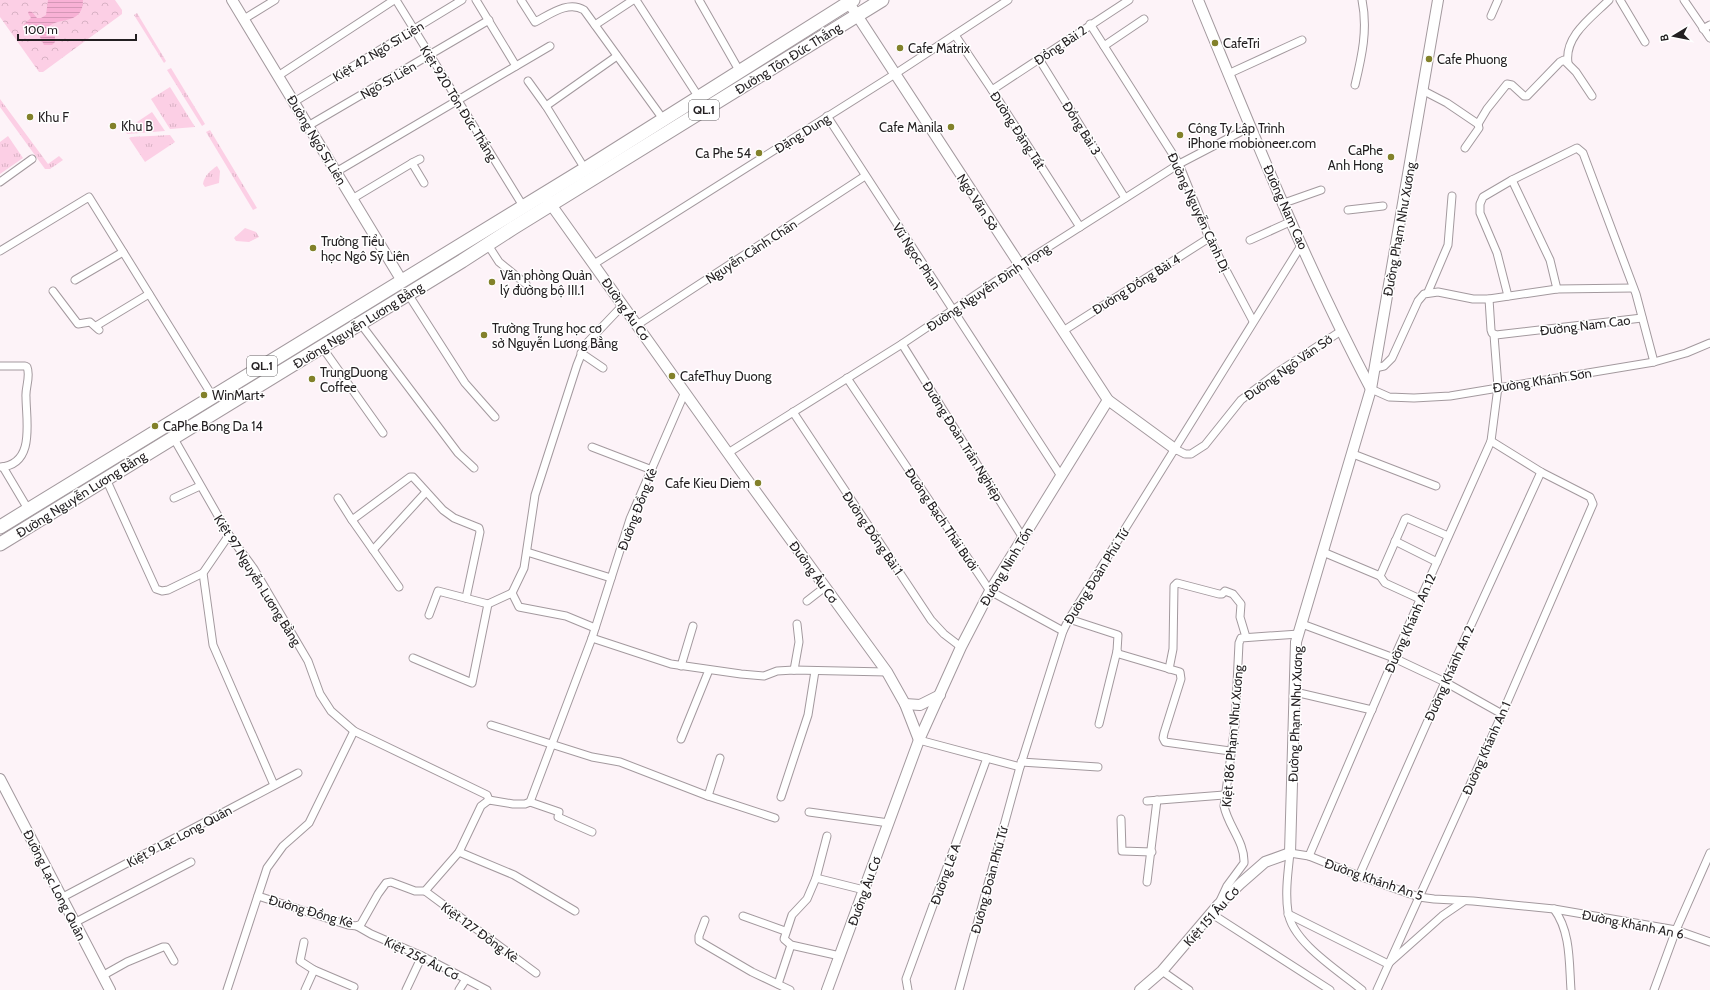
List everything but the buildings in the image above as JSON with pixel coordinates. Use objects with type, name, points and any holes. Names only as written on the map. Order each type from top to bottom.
[{"type":"highway","name":"Đường Tôn Đức Thắng","points":[[548,199],[882,0]]},
{"type":"highway","name":"Đường Tôn Đức Thắng","points":[[548,199],[585,169],[850,1]]},
{"type":"highway","name":"Đường Nguyễn Lương Bằng","points":[[0,527],[523,206],[548,199]]},
{"type":"highway","name":"Đường Nguyễn Lương Bằng","points":[[0,544],[488,245],[513,228],[548,199]]},
{"type":"highway","points":[[326,326],[334,339]]},
{"type":"street","name":"Đường Ngô Sĩ Liên","points":[[232,0],[402,281]]},
{"type":"street","points":[[244,19],[275,0]]},
{"type":"street","points":[[278,76],[395,0]]},
{"type":"street","name":"Kiệt 920 Tôn Đức Thắng","points":[[395,0],[523,206]]},
{"type":"street","name":"Kiệt 42 Ngô Sĩ Liên","points":[[294,102],[462,0]]},
{"type":"street","points":[[476,0],[516,66]]},
{"type":"street","points":[[521,0],[535,22],[564,8],[575,6],[584,10],[663,119]]},
{"type":"street","points":[[595,25],[634,0],[698,96]]},
{"type":"street","points":[[699,0],[740,72]]},
{"type":"street","name":"Đặng Dung","points":[[594,264],[895,74],[1008,0]]},
{"type":"street","name":"Đồng Bài 2","points":[[992,90],[1090,24],[1129,0]]},
{"type":"street","name":"Đường Nam Cao","points":[[1198,0],[1250,127],[1284,204],[1341,331],[1372,389]]},
{"type":"street","points":[[1355,85],[1364,45],[1365,14],[1362,0]]},
{"type":"street","name":"Đường Phạm Như Xương","points":[[1362,990],[1309,947],[1291,925],[1288,914],[1286,903],[1290,854],[1296,692],[1296,642],[1372,389],[1438,0]]},
{"type":"street","points":[[1491,16],[1498,0]]},
{"type":"street","points":[[1568,63],[1567,51],[1574,36],[1609,0]]},
{"type":"street","points":[[1620,0],[1645,42]]},
{"type":"street","points":[[1684,0],[1710,38]]},
{"type":"street","name":"Ngô Văn Sở","points":[[850,1],[857,15],[895,74],[1108,400]]},
{"type":"street","points":[[1104,46],[1144,19]]},
{"type":"street","name":"Ngô Sĩ Liên","points":[[308,126],[430,56],[488,20]]},
{"type":"street","name":"Đường Nguyễn Cảnh Dị","points":[[1090,24],[1179,164],[1209,238],[1253,321]]},
{"type":"street","points":[[1703,29],[1710,25]]},
{"type":"street","name":"Đường Đặng Tất","points":[[954,35],[992,90],[1080,227]]},
{"type":"street","points":[[1228,74],[1302,40]]},
{"type":"street","points":[[336,172],[550,46]]},
{"type":"street","points":[[546,106],[617,56]]},
{"type":"street","name":"Đồng Bài 3","points":[[1039,59],[1125,198]]},
{"type":"street","points":[[1465,148],[1479,128],[1478,124],[1487,109],[1507,84],[1512,85],[1524,96],[1527,96],[1560,62],[1564,60],[1568,63],[1592,96]]},
{"type":"street","points":[[528,81],[546,106],[585,169]]},
{"type":"street","points":[[1422,90],[1447,103],[1478,124]]},
{"type":"street","name":"Vũ Ngọc Phan","points":[[827,116],[1061,476]]},
{"type":"street","name":"Đường Nguyễn Đình Trọng","points":[[728,453],[902,344],[1020,265],[1179,164],[1250,127]]},
{"type":"street","name":"Đường Nam Cao","points":[[1512,180],[1577,148],[1583,154],[1634,288],[1654,362]]},
{"type":"street","points":[[0,182],[32,159]]},
{"type":"street","points":[[352,199],[420,159]]},
{"type":"street","points":[[412,163],[424,183]]},
{"type":"street","name":"Nguyễn Cảnh Chân","points":[[637,325],[865,176]]},
{"type":"street","points":[[1508,296],[1497,252],[1480,213],[1480,204],[1483,197],[1512,180],[1550,260],[1558,289]]},
{"type":"street","points":[[1284,204],[1321,190]]},
{"type":"street","points":[[0,251],[89,196],[212,397]]},
{"type":"street","points":[[1428,292],[1449,239],[1452,196]]},
{"type":"street","name":"Đường Âu Cơ","points":[[548,199],[728,453],[886,672],[905,704],[919,740],[827,990]]},
{"type":"street","points":[[1348,210],[1383,206]]},
{"type":"street","points":[[1250,240],[1292,221]]},
{"type":"street","name":"Đường Đồng Bài 4","points":[[1063,331],[1209,238]]},
{"type":"street","name":"Đường Đoàn Phú Tứ","points":[[959,990],[1021,765],[1063,631],[1253,321],[1302,244]]},
{"type":"street","points":[[488,245],[499,262],[526,284]]},
{"type":"street","points":[[75,280],[123,252]]},
{"type":"street","points":[[1375,368],[1384,366],[1392,358],[1418,301],[1421,296],[1428,292],[1438,292],[1473,299],[1489,299],[1558,289],[1634,288]]},
{"type":"street","points":[[53,291],[78,324],[89,322],[98,328],[149,294]]},
{"type":"street","points":[[408,294],[465,383],[495,417]]},
{"type":"street","points":[[1489,299],[1490,323],[1492,333],[1494,335]]},
{"type":"street","points":[[429,615],[438,592],[488,604],[512,593],[524,568],[535,495],[584,345],[623,305]]},
{"type":"street","name":"Đường Nam Cao","points":[[1494,335],[1642,318]]},
{"type":"street","points":[[360,324],[458,453],[474,468]]},
{"type":"street","name":"Đường Ngô Văn Sở","points":[[1108,400],[1175,449],[1185,454],[1191,454],[1205,445],[1242,400],[1278,372],[1341,331]]},
{"type":"street","name":"Đường Khánh An 12","points":[[1309,856],[1394,658],[1491,441],[1498,387],[1494,335]]},
{"type":"street","name":"Đường Khánh Sơn","points":[[1372,389],[1389,397],[1414,398],[1450,396],[1654,362],[1686,352],[1710,342]]},
{"type":"street","name":"Đường Đoàn Trần Nghiệp","points":[[902,344],[1023,538]]},
{"type":"street","points":[[322,347],[383,433]]},
{"type":"street","points":[[581,354],[603,368]]},
{"type":"street","points":[[0,366],[25,366],[28,368],[26,397],[28,430],[26,442],[21,456],[2,467],[28,509]]},
{"type":"street","name":"Đường Bạch Thái Bưởi","points":[[847,378],[990,591],[1063,631]]},
{"type":"street","name":"Đường Đồng Kè","points":[[530,802],[592,638],[630,519],[685,392]]},
{"type":"street","name":"Đường Ninh Tốn","points":[[919,740],[961,647],[990,591],[1108,400]]},
{"type":"street","name":"Đường Đồng Bài 1","points":[[793,412],[931,620],[944,634],[961,647]]},
{"type":"street","name":"Kiệt 97 Nguyễn Lương Bằng","points":[[173,437],[229,535],[254,569],[308,661],[320,694],[330,711],[354,732],[486,795],[489,800]]},
{"type":"street","points":[[1491,441],[1541,472]]},
{"type":"street","points":[[592,447],[652,470]]},
{"type":"street","points":[[1353,454],[1436,486]]},
{"type":"street","name":"Đường Khánh An 1","points":[[1377,990],[1502,714],[1593,504],[1590,497],[1541,472]]},
{"type":"street","name":"Đường Khánh An 2","points":[[1359,876],[1445,682],[1541,472]]},
{"type":"street","points":[[352,520],[410,477],[414,478],[448,514],[479,528],[480,532],[466,598]]},
{"type":"street","points":[[106,479],[156,589],[162,591],[168,590],[203,573],[229,535]]},
{"type":"street","points":[[174,498],[200,486]]},
{"type":"street","points":[[373,550],[426,492]]},
{"type":"street","points":[[338,498],[399,587]]},
{"type":"street","points":[[1380,576],[1405,519],[1407,518],[1448,536]]},
{"type":"street","points":[[1395,542],[1437,562]]},
{"type":"street","points":[[527,552],[611,578]]},
{"type":"street","points":[[1323,552],[1380,576],[1384,583],[1420,599]]},
{"type":"street","points":[[203,573],[212,645],[274,785]]},
{"type":"street","points":[[1169,669],[1173,649],[1174,586],[1178,582],[1220,594],[1225,591],[1229,592],[1241,603],[1240,617],[1246,637],[1299,634]]},
{"type":"street","points":[[807,602],[825,587]]},
{"type":"street","points":[[512,593],[519,607],[566,616],[595,628]]},
{"type":"street","points":[[413,658],[472,683],[488,604]]},
{"type":"street","points":[[1069,619],[1118,635],[1117,651],[1099,724]]},
{"type":"street","points":[[794,670],[799,642],[797,624]]},
{"type":"street","points":[[1302,624],[1394,658],[1445,682],[1502,714]]},
{"type":"street","points":[[681,666],[693,626]]},
{"type":"street","name":"Kiệt 186 Phạm Như Xương","points":[[1219,904],[1227,886],[1244,862],[1243,850],[1226,815],[1224,795],[1235,725],[1239,643],[1241,638],[1246,637]]},
{"type":"street","points":[[592,638],[671,664],[709,670],[764,676],[777,671],[794,670],[886,672]]},
{"type":"street","points":[[1117,651],[1119,654],[1180,672],[1181,679],[1164,733],[1164,742],[1230,751]]},
{"type":"street","points":[[681,739],[709,670]]},
{"type":"street","points":[[781,797],[808,715],[815,671]]},
{"type":"street","points":[[1296,692],[1372,710]]},
{"type":"street","points":[[905,704],[920,705],[940,694]]},
{"type":"street","points":[[491,725],[592,756],[620,762],[708,796],[775,818]]},
{"type":"street","name":"Đường Đồng Kè","points":[[227,990],[267,868],[283,846],[309,823],[354,732]]},
{"type":"street","points":[[919,740],[987,758],[1021,765],[1098,767]]},
{"type":"street","points":[[708,796],[720,758]]},
{"type":"street","name":"Đường Lê A","points":[[908,990],[906,979],[987,758]]},
{"type":"street","name":"Kiệt 9 Lạc Long Quân","points":[[61,898],[298,773]]},
{"type":"street","name":"Đường Lạc Long Quân","points":[[0,779],[110,990]]},
{"type":"street","points":[[1148,801],[1224,795]]},
{"type":"street","points":[[424,890],[459,852],[481,806],[489,800],[513,804],[525,804],[530,802],[559,812],[558,817],[592,832]]},
{"type":"street","points":[[1147,882],[1152,852],[1157,800]]},
{"type":"street","points":[[809,812],[889,823]]},
{"type":"street","points":[[1121,819],[1122,851],[1152,852]]},
{"type":"street","points":[[827,836],[816,878],[807,899],[792,915],[784,939],[791,945],[840,956]]},
{"type":"street","points":[[459,852],[514,875],[575,911]]},
{"type":"street","points":[[1654,990],[1676,930],[1710,853]]},
{"type":"street","name":"Đường Khánh An 5","points":[[1290,854],[1309,856],[1359,876],[1419,897],[1554,909]]},
{"type":"street","name":"Kiệt 151 Âu Cơ","points":[[1140,990],[1162,971],[1219,904],[1265,862],[1290,854]]},
{"type":"street","points":[[74,923],[191,862]]},
{"type":"street","points":[[816,878],[864,890]]},
{"type":"street","name":"Đường Đồng Kè","points":[[258,896],[348,925],[357,926],[364,920],[378,894],[386,883],[391,882],[415,891],[424,890]]},
{"type":"street","name":"Kiệt 127 Đồng Kè","points":[[424,890],[536,973]]},
{"type":"street","points":[[1288,914],[1388,964],[1442,916],[1464,900]]},
{"type":"street","points":[[1554,909],[1560,916],[1566,931],[1571,990]]},
{"type":"street","name":"Đường Khánh An 6","points":[[1554,909],[1676,930],[1710,942]]},
{"type":"street","points":[[1212,914],[1330,990]]},
{"type":"street","points":[[743,916],[786,931]]},
{"type":"street","points":[[705,920],[699,936],[699,941],[752,972],[790,990]]},
{"type":"street","name":"Kiệt 256 Âu Cơ","points":[[357,926],[371,934],[422,956],[488,990]]},
{"type":"street","points":[[304,942],[300,961],[313,973],[354,987]]},
{"type":"street","points":[[778,984],[791,945]]},
{"type":"street","points":[[102,976],[127,962],[163,946],[166,947],[174,961]]},
{"type":"street","points":[[406,990],[422,956]]},
{"type":"street","points":[[1162,971],[1189,990]]},
{"type":"street","points":[[305,990],[313,973]]},
{"type":"street","points":[[459,990],[466,979]]},
{"type":"green space","points":[[0,0],[115,0],[122,10],[122,14],[43,72],[39,72],[0,17]]},
{"type":"green space","points":[[137,13],[166,61],[164,63],[134,15]]},
{"type":"green space","points":[[171,68],[205,124],[202,126],[167,70]]},
{"type":"green space","points":[[170,87],[195,127],[170,129],[151,99]]},
{"type":"green space","points":[[0,99],[48,164],[59,156],[63,160],[50,169],[45,169],[0,107]]},
{"type":"green space","points":[[152,112],[165,131],[127,134],[125,130]]},
{"type":"green space","points":[[210,130],[257,208],[253,210],[206,132]]},
{"type":"green space","points":[[170,135],[175,142],[145,162],[129,138],[131,137]]},
{"type":"green space","points":[[8,136],[23,158],[0,174],[0,142]]},
{"type":"green space","points":[[217,166],[220,171],[219,183],[205,187],[203,184],[206,176]]},
{"type":"green space","points":[[245,228],[256,232],[259,237],[249,242],[236,241],[234,238]]},
{"type":"shaded area","points":[[48,0],[83,0],[80,13],[71,19],[54,23],[49,26],[50,30],[55,33],[55,42],[52,45],[44,45],[36,29],[31,27],[27,30],[24,24],[31,18],[28,13],[29,11],[32,12],[37,18],[41,18],[46,15]]},
{"type":"place","name":"CafeTri","points":[[1215,43]]},
{"type":"place","name":"Cafe Matrix","points":[[900,48]]},
{"type":"place","name":"Cafe Phuong","points":[[1429,59]]},
{"type":"place","name":"Khu F","points":[[30,117]]},
{"type":"place","name":"Khu B","points":[[113,126]]},
{"type":"place","name":"Cafe Manila","points":[[951,127]]},
{"type":"place","name":"Công Ty Lập Trình iPhone mobioneer.com","points":[[1180,135]]},
{"type":"place","name":"Ca Phe 54","points":[[759,153]]},
{"type":"place","name":"CaPhe Anh Hong","points":[[1391,157]]},
{"type":"place","name":"Trường Tiểu học Ngô Sỹ Liên","points":[[313,248]]},
{"type":"place","name":"Văn phòng Quản lý đường bộ III.1","points":[[492,282]]},
{"type":"place","name":"Trường Trung học cơ sở Nguyễn Lương Bằng","points":[[484,335]]},
{"type":"place","name":"CafeThuy Duong","points":[[672,376]]},
{"type":"place","name":"TrungDuong Coffee","points":[[312,379]]},
{"type":"place","name":"WinMart+","points":[[204,395]]},
{"type":"place","name":"CaPhe Bong Da 14","points":[[155,426]]},
{"type":"place","name":"Cafe Kieu Diem","points":[[758,483]]}]
